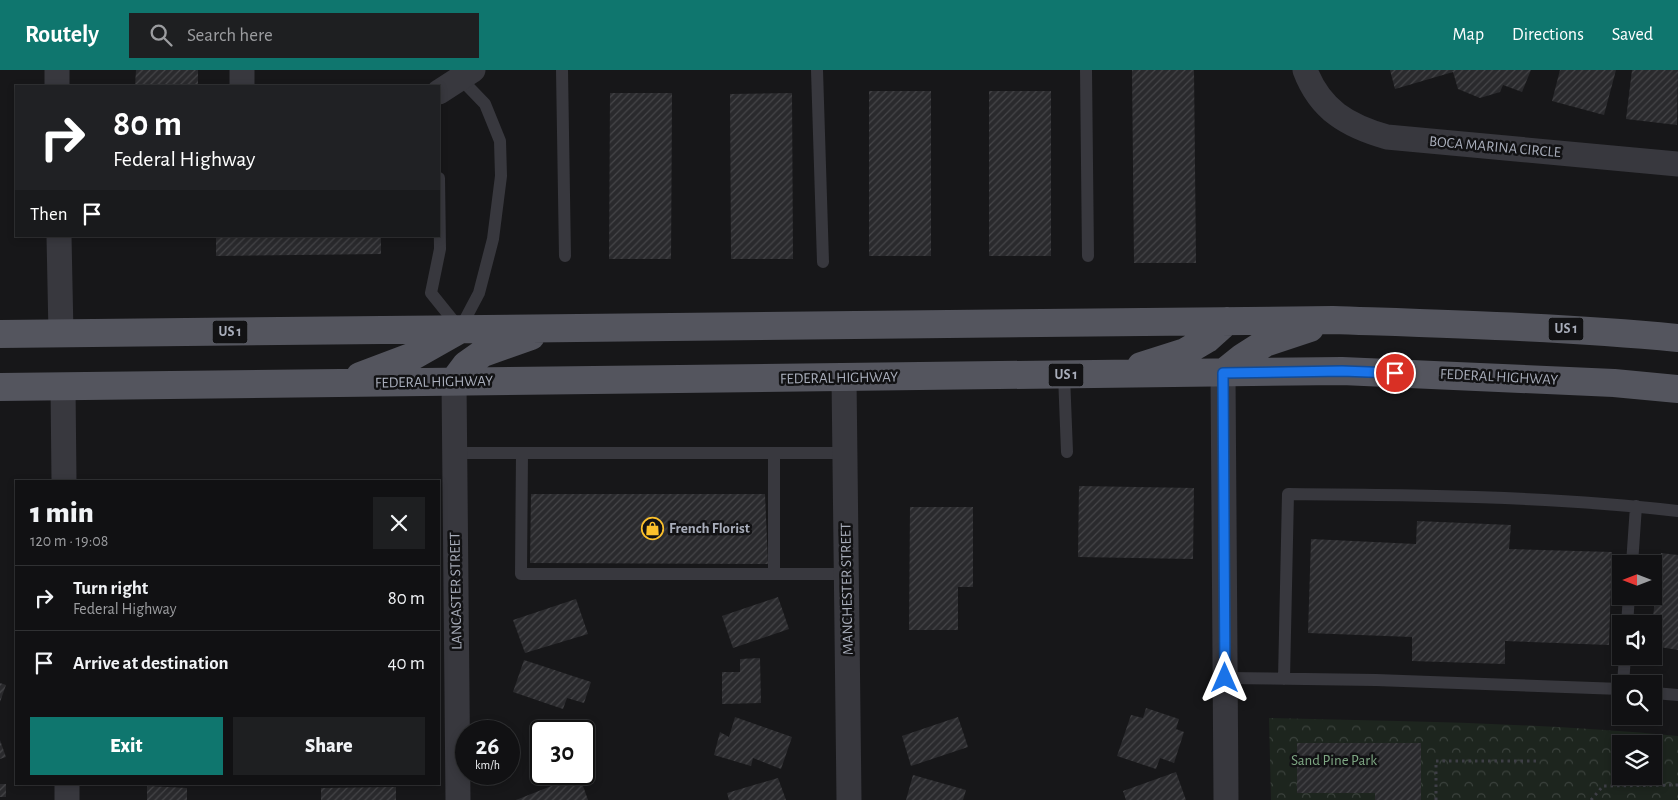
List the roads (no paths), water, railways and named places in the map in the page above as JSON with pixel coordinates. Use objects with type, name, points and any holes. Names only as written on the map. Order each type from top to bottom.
[{"type":"main road","name":"US 1","points":[[0,334],[1333,320],[1486,325],[1620,332],[1678,338]]},
{"type":"main road","points":[[1223,373],[1265,343],[1333,320]]},
{"type":"main road","points":[[1116,374],[1185,352],[1207,339],[1227,321]]},
{"type":"main road","points":[[454,381],[466,365],[483,353],[551,328]]},
{"type":"main road","points":[[342,382],[413,356],[460,329]]},
{"type":"main road","name":"FEDERAL HIGHWAY","points":[[0,386],[1342,371],[1614,383],[1678,389]]},
{"type":"street","points":[[57,70],[57,85]]},
{"type":"street","points":[[242,70],[242,85]]},
{"type":"street","name":"BOCA MARINA CIRCLE","points":[[1305,70],[1308,79],[1322,100],[1341,118],[1363,130],[1387,137],[1678,164]]},
{"type":"street","points":[[440,91],[462,73]]},
{"type":"street","points":[[59,237],[61,334]]},
{"type":"street","points":[[1223,373],[1226,800]]},
{"type":"street","name":"MANCHESTER STREET","points":[[844,378],[849,800]]},
{"type":"street","name":"LANCASTER STREET","points":[[454,381],[458,800]]},
{"type":"street","points":[[63,386],[64,480]]},
{"type":"street","points":[[67,785],[67,800]]},
{"type":"lane","points":[[562,70],[565,256]]},
{"type":"lane","points":[[817,70],[823,262]]},
{"type":"lane","points":[[1086,70],[1088,256]]},
{"type":"lane","points":[[440,237],[440,249],[431,292],[460,329],[479,293],[493,239],[501,176],[500,141],[485,104],[462,73]]},
{"type":"lane","points":[[1064,375],[1066,452]]},
{"type":"lane","points":[[454,453],[845,453]]},
{"type":"lane","points":[[522,453],[521,574],[846,574]]},
{"type":"lane","points":[[774,453],[774,574]]},
{"type":"lane","points":[[1284,679],[1288,494],[1464,496],[1678,510]]},
{"type":"lane","points":[[1633,555],[1636,506]]},
{"type":"lane","points":[[1225,678],[1376,680],[1612,689]]},
{"type":"lane","points":[[1662,694],[1678,695]]},
{"type":"place","name":"French Florist","points":[[653,528]]},
{"type":"park label","name":"Sand Pine Park","points":[[1334,760]]}]
